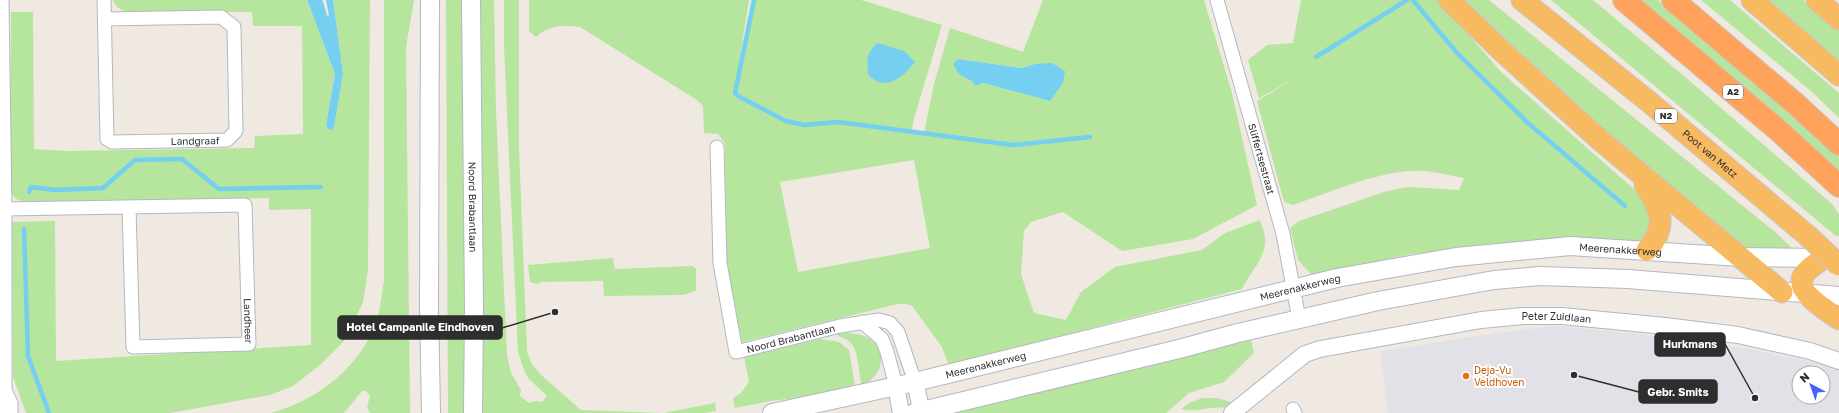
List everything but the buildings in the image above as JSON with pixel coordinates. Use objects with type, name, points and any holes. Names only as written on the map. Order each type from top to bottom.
[{"type":"highway","points":[[1449,0],[1538,84],[1636,171],[1782,292]]},
{"type":"highway","name":"Poot van Metz","points":[[1522,0],[1654,106],[1808,236],[1834,260]]},
{"type":"highway","name":"A2","points":[[1624,0],[1778,130],[1839,186]]},
{"type":"highway","points":[[1673,0],[1798,106],[1839,144]]},
{"type":"highway","points":[[1752,0],[1839,75]]},
{"type":"highway","points":[[1817,0],[1839,19]]},
{"type":"highway","points":[[1636,171],[1657,204],[1661,217],[1657,237],[1647,250]]},
{"type":"highway","points":[[1834,260],[1804,275],[1802,285],[1805,293],[1839,319]]},
{"type":"main road","points":[[430,0],[429,306],[431,413]]},
{"type":"main road","name":"Noord Brabantlaan","points":[[471,0],[474,300],[473,413]]},
{"type":"main road","name":"Meerenakkerweg","points":[[772,413],[915,382],[1337,278],[1456,257],[1570,246],[1740,257],[1834,260]]},
{"type":"main road","points":[[919,413],[1238,333],[1378,301],[1494,280],[1540,276],[1628,279],[1839,296]]},
{"type":"street","points":[[0,413],[0,404],[5,391],[2,321],[5,209],[2,0]]},
{"type":"street","name":"Landgraaf","points":[[104,0],[107,139],[112,142],[227,140],[236,131],[234,27],[221,17],[105,19]]},
{"type":"street","name":"Sliffertsestraat","points":[[1217,0],[1283,234],[1299,319]]},
{"type":"street","name":"Noord Brabantlaan","points":[[717,147],[720,263],[736,352],[840,326],[879,320],[890,323],[898,332],[915,382]]},
{"type":"street","name":"Landheer","points":[[5,209],[244,205],[249,344],[133,347],[129,208]]},
{"type":"street","name":"Peter Zuidlaan","points":[[1232,413],[1305,354],[1320,349],[1481,320],[1523,316],[1562,316],[1738,335],[1810,351],[1839,361]]},
{"type":"street","points":[[862,322],[882,339],[888,352],[901,413]]},
{"type":"street","name":"Peter Zuidlaan","points":[[1250,413],[1281,374]]},
{"type":"street","points":[[915,382],[919,413]]},
{"type":"street","points":[[5,391],[11,403],[11,413]]},
{"type":"shaded area","points":[[1554,326],[1631,333],[1744,348],[1826,365],[1791,365],[1791,405],[1831,405],[1831,366],[1836,367],[1839,371],[1839,413],[1388,413],[1380,351]]},
{"type":"green space","points":[[113,0],[307,0],[335,74],[326,125],[332,130],[334,127],[343,74],[333,0],[370,0],[368,270],[363,302],[345,340],[320,365],[293,386],[270,395],[170,413],[26,413],[13,377],[12,222],[55,221],[56,361],[311,345],[311,209],[269,210],[269,198],[25,202],[16,199],[10,192],[11,12],[33,12],[34,149],[66,151],[254,148],[255,136],[303,134],[302,26],[253,26],[252,12],[128,12],[115,5]]},
{"type":"green space","points":[[384,0],[414,0],[406,47],[410,413],[370,413],[367,408],[370,395],[366,391],[362,391],[344,413],[271,413],[306,399],[338,378],[363,349],[372,333],[378,315],[384,281]]},
{"type":"green space","points":[[446,0],[465,0],[464,413],[448,413]]},
{"type":"green space","points":[[476,0],[494,0],[496,112],[507,356],[511,373],[521,390],[520,396],[529,403],[534,401],[542,402],[547,396],[528,378],[518,352],[504,47],[504,0],[519,0],[519,149],[527,352],[532,364],[539,373],[581,410],[663,413],[482,413]]},
{"type":"green space","points":[[529,0],[749,0],[736,83],[755,0],[861,0],[942,25],[913,122],[912,132],[924,133],[934,84],[950,28],[1023,52],[1043,0],[1204,0],[1232,93],[1257,205],[1193,239],[1122,251],[1063,212],[1031,222],[1024,231],[1021,274],[1034,313],[1066,320],[1081,292],[1115,267],[1202,250],[1225,233],[1260,220],[1265,236],[1263,252],[1261,258],[1242,289],[949,365],[942,347],[912,306],[906,304],[898,304],[742,342],[726,263],[725,143],[718,134],[704,133],[703,106],[697,100],[580,27],[567,26],[551,28],[536,37],[529,31]],"holes":[[[958,59],[1022,68],[1035,64],[1050,101],[983,83],[975,86],[973,82],[959,74]],[[914,160],[930,248],[798,272],[780,182]]]},
{"type":"green space","points":[[1301,0],[1439,0],[1501,72],[1653,207],[1650,232],[1642,239],[1635,242],[1496,243],[1406,255],[1321,275],[1311,274],[1298,260],[1290,228],[1299,221],[1387,191],[1408,187],[1459,190],[1464,178],[1425,171],[1392,173],[1358,182],[1293,205],[1284,202],[1257,101],[1295,78],[1259,98],[1248,60],[1267,45],[1293,43]]},
{"type":"green space","points":[[1454,0],[1489,0],[1775,232],[1795,251],[1744,251]]},
{"type":"green space","points":[[1551,0],[1593,0],[1684,76],[1832,204],[1839,214],[1839,236],[1836,236]]},
{"type":"green space","points":[[1638,0],[1658,0],[1792,114],[1839,156],[1839,173]]},
{"type":"green space","points":[[1701,0],[1730,0],[1839,93],[1839,118],[1812,92]]},
{"type":"green space","points":[[1769,0],[1803,0],[1839,30],[1839,61]]},
{"type":"green space","points":[[613,258],[615,269],[694,266],[694,268],[696,268],[696,291],[683,295],[604,296],[603,281],[542,282],[537,284],[530,282],[528,265]]},
{"type":"green space","points":[[846,333],[868,338],[877,346],[880,352],[881,358],[878,371],[869,382],[862,386],[856,352],[853,346],[850,342],[836,334]]},
{"type":"green space","points":[[820,339],[839,342],[849,350],[855,387],[811,396],[771,401],[735,408],[733,398],[741,393],[749,382],[744,357]]},
{"type":"green space","points":[[1251,340],[1254,353],[1224,382],[1189,393],[1166,413],[950,413]]},
{"type":"green space","points":[[1202,398],[1218,398],[1236,404],[1224,408],[1192,410],[1181,409],[1189,403]]},
{"type":"green space","points":[[715,403],[716,411],[704,413],[663,413]]},
{"type":"water","points":[[307,0],[318,0],[324,18],[329,15],[326,0],[333,0],[343,74],[334,127],[332,130],[328,129],[326,125],[335,74]]},
{"type":"water","points":[[878,43],[904,51],[915,62],[905,73],[893,81],[883,83],[876,81],[869,76],[867,62],[871,50]]},
{"type":"water","points":[[958,59],[1022,68],[1035,64],[1052,63],[1065,71],[1063,83],[1050,101],[983,83],[975,86],[973,82],[959,74],[953,64]]},
{"type":"waterway","points":[[320,0],[327,23]]},
{"type":"waterway","points":[[754,0],[735,93],[786,121],[804,125],[838,122],[1013,145],[1090,137]]},
{"type":"waterway","points":[[1316,57],[1407,0]]},
{"type":"waterway","points":[[1413,0],[1457,53],[1527,122],[1625,206]]},
{"type":"waterway","points":[[29,192],[31,187],[55,190],[103,188],[135,160],[182,159],[219,189],[321,187]]},
{"type":"waterway","points":[[24,229],[28,356],[49,413]]},
{"type":"place","name":"Hotel Campanile Eindhoven","points":[[555,312]]},
{"type":"place","name":"Gebr. Smits","points":[[1574,375]]},
{"type":"place","name":"Deja-Vu Veldhoven","points":[[1466,376]]},
{"type":"place","name":"Hurkmans","points":[[1755,398]]}]
